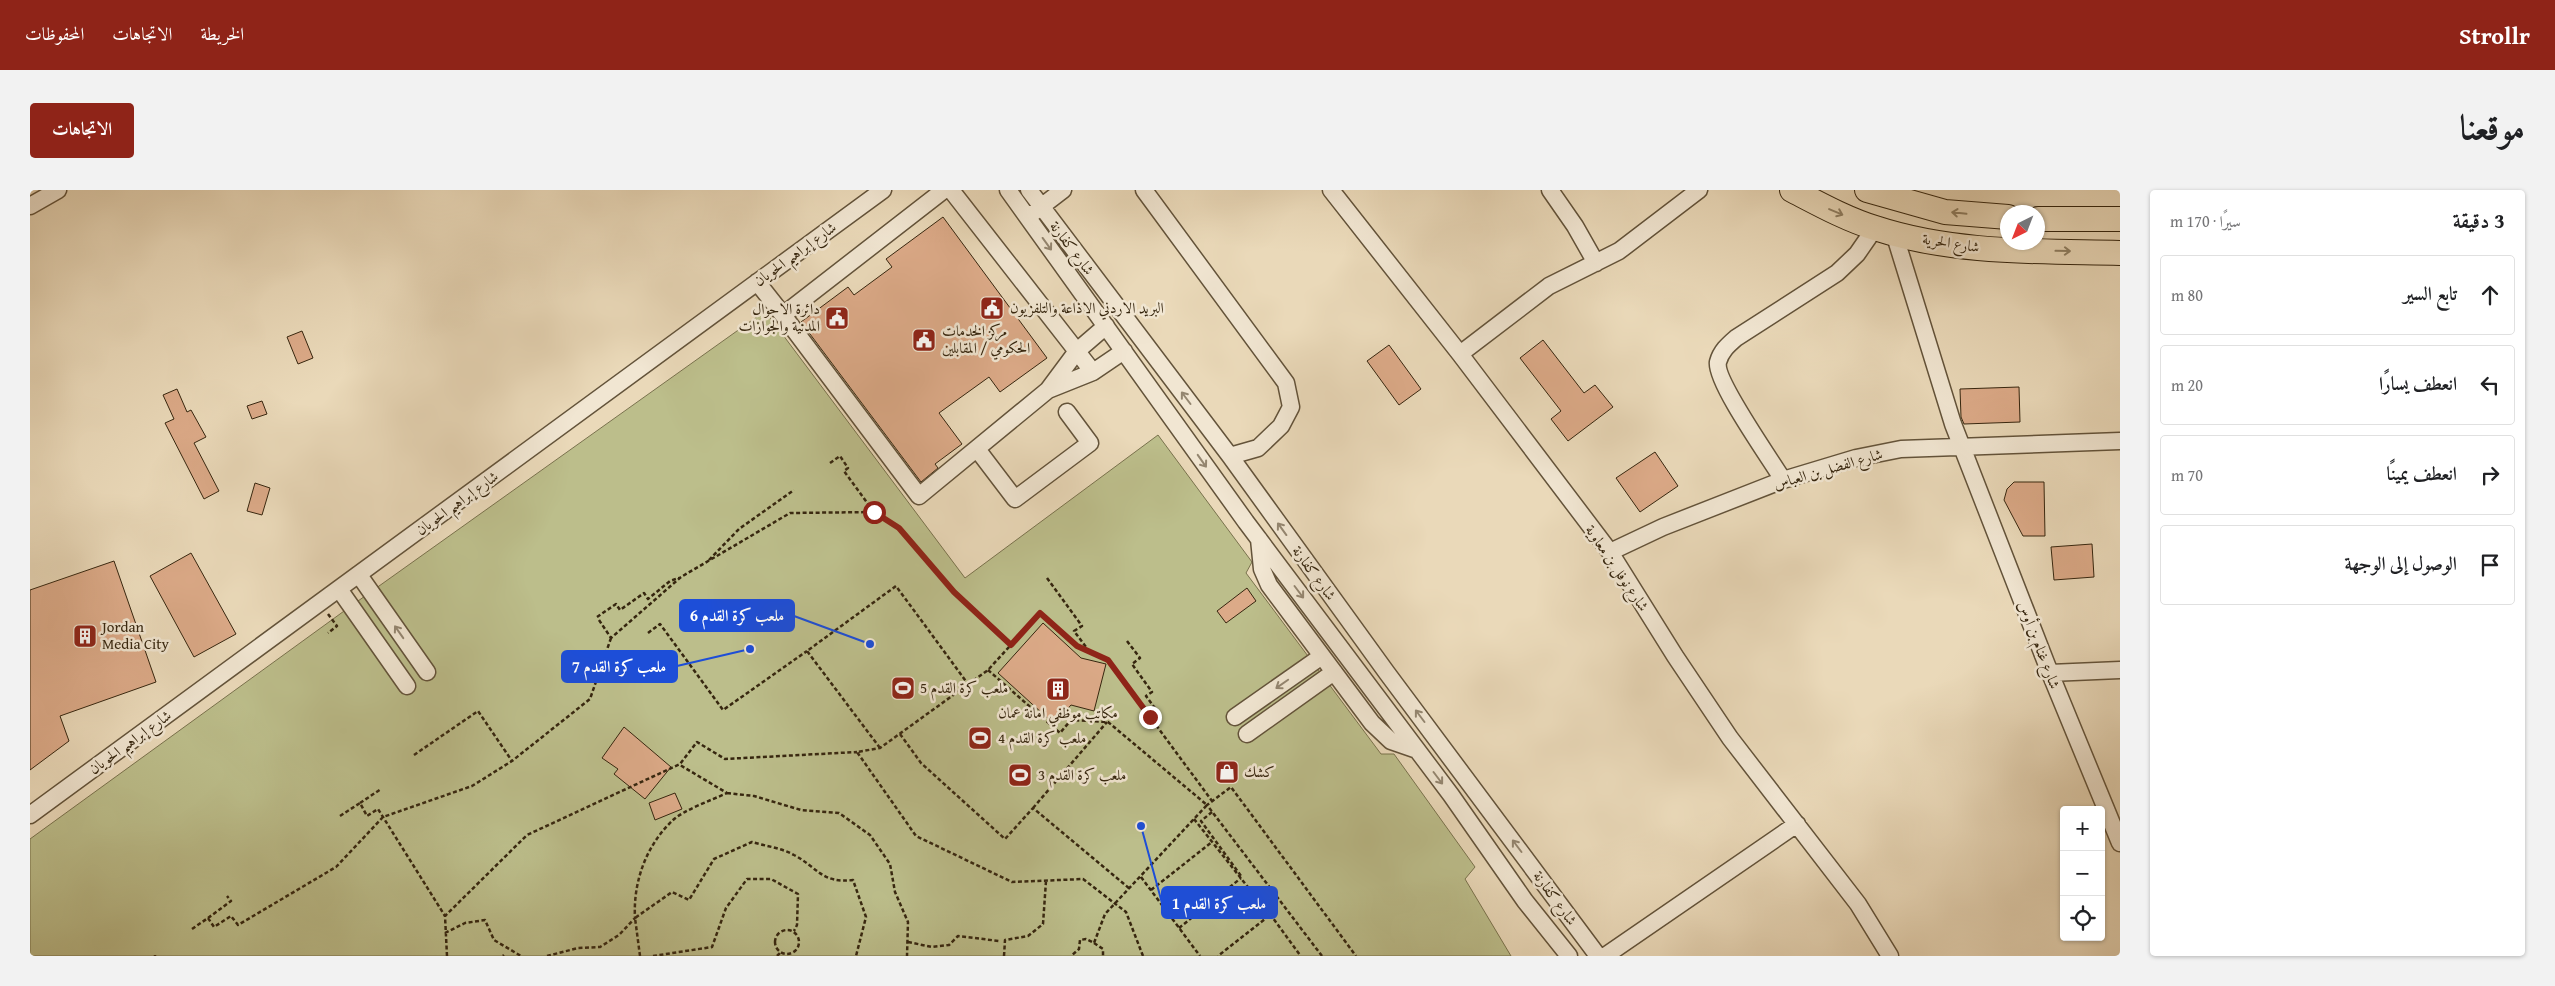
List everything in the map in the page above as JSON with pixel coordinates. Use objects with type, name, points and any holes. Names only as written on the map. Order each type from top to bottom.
[{"type":"highway","name":"شارع الحرية","points":[[1792,190],[1827,208],[1885,231],[1966,248],[2120,253]]},
{"type":"highway","name":"شارع الحرية","points":[[1868,190],[1945,212],[2000,216]]},
{"type":"highway","points":[[2045,219],[2120,219]]},
{"type":"street","points":[[30,206],[58,190]]},
{"type":"street","name":"شارع إبراهيم الحويان","points":[[30,815],[883,190]]},
{"type":"street","points":[[783,315],[944,190]]},
{"type":"street","points":[[951,190],[1093,372]]},
{"type":"street","name":"شارع كفارنة","points":[[1008,190],[1259,539],[1417,750],[1525,900],[1569,956]]},
{"type":"street","name":"شارع كفارنة","points":[[1029,190],[1230,456],[1387,673],[1598,956]]},
{"type":"street","points":[[1027,217],[1063,190]]},
{"type":"street","points":[[1144,190],[1286,383],[1291,407],[1281,426],[1258,448],[1230,456]]},
{"type":"street","name":"شارع نوفل بن معاوية","points":[[1331,190],[1460,354],[1610,552],[1675,656],[1730,738],[1858,904],[1890,956]]},
{"type":"street","points":[[1550,190],[1575,226],[1596,263]]},
{"type":"street","points":[[1460,354],[1549,286],[1596,263],[1640,237],[1699,190]]},
{"type":"street","points":[[1783,480],[1729,393],[1719,373],[1718,363],[1724,349],[1736,338],[1836,273],[1885,231]]},
{"type":"street","name":"شارع غنام بن أوس","points":[[1885,231],[1947,406],[2050,673],[2120,844]]},
{"type":"street","points":[[757,282],[919,496],[1048,390],[1077,351],[1106,326]]},
{"type":"street","points":[[1048,390],[1093,372],[1124,351]]},
{"type":"street","points":[[977,449],[1015,499],[1090,443],[1067,412]]},
{"type":"street","name":"شارع الفضل بن العباس","points":[[1610,552],[1664,527],[1783,480],[1865,456],[1901,449],[1962,445],[2120,441]]},
{"type":"street","points":[[1259,539],[1262,569],[1269,585],[1322,656],[1380,733],[1391,741],[1417,750]]},
{"type":"street","points":[[359,575],[427,672]]},
{"type":"street","points":[[339,589],[407,686]]},
{"type":"street","points":[[1235,717],[1322,656]]},
{"type":"street","points":[[2050,673],[2120,670]]},
{"type":"street","points":[[1247,734],[1334,672]]},
{"type":"street","points":[[1605,956],[1797,824]]},
{"type":"path","points":[[830,463],[840,456],[848,468],[844,471],[874,512],[899,528],[954,592],[1011,645]]},
{"type":"path","points":[[706,563],[738,529],[794,490]]},
{"type":"path","points":[[611,638],[598,619],[616,604],[620,610],[644,593],[648,599],[670,581],[706,563],[790,513],[874,512]]},
{"type":"path","points":[[208,918],[214,927],[231,916],[238,925],[336,867],[382,817],[472,786],[512,761],[590,699],[611,638],[681,577]]},
{"type":"path","points":[[1047,578],[1082,626],[1074,631],[1090,652]]},
{"type":"path","points":[[648,633],[660,624],[723,710],[896,586],[968,684]]},
{"type":"path","points":[[445,916],[527,835],[680,764],[697,742],[725,759],[857,752],[880,748],[988,670],[1040,613],[1077,646],[1108,660],[1212,801]]},
{"type":"path","points":[[328,633],[337,626],[332,620]]},
{"type":"path","points":[[1127,640],[1140,658],[1132,664],[1152,692],[1146,696],[1157,712],[1150,717]]},
{"type":"path","points":[[807,651],[880,748]]},
{"type":"path","points":[[988,670],[1060,733],[1071,720],[1108,722],[1207,805],[1322,956]]},
{"type":"path","points":[[414,755],[478,711],[512,761]]},
{"type":"path","points":[[900,734],[921,763],[1005,839],[1108,722]]},
{"type":"path","points":[[857,752],[916,836],[1012,882],[1083,879],[1126,912],[1142,956]]},
{"type":"path","points":[[680,764],[727,793],[754,796],[801,810],[839,813],[870,835],[890,864],[895,892],[908,922],[907,956]]},
{"type":"path","points":[[1094,943],[1105,914],[1207,805],[1231,787],[1356,956]]},
{"type":"path","points":[[340,816],[381,789]]},
{"type":"path","points":[[640,956],[634,899],[644,860],[672,820],[727,793]]},
{"type":"path","points":[[360,803],[367,816],[378,809],[445,916],[447,956]]},
{"type":"path","points":[[1033,808],[1130,889]]},
{"type":"path","points":[[1213,812],[1201,821],[1300,956]]},
{"type":"path","points":[[1194,819],[1270,915]]},
{"type":"path","points":[[547,956],[578,948],[600,947],[619,935],[635,918],[672,892],[689,900],[714,859],[752,842],[794,855],[818,874],[839,882],[853,880],[866,917],[856,956]]},
{"type":"path","points":[[1151,890],[1212,842]]},
{"type":"path","points":[[1141,877],[1200,956]]},
{"type":"path","points":[[1179,928],[1241,878]]},
{"type":"path","points":[[653,956],[712,947],[726,908],[747,879],[770,879],[798,894],[797,925],[794,931]]},
{"type":"path","points":[[1004,956],[1005,940],[1028,936],[1043,924],[1046,881]]},
{"type":"path","points":[[192,929],[231,901],[227,896]]},
{"type":"path","points":[[1218,956],[1270,915]]},
{"type":"path","points":[[445,933],[465,923],[485,920],[494,940],[521,956]]},
{"type":"path","points":[[786,929],[794,931],[800,940],[798,948],[789,954],[781,952],[775,941],[778,933],[786,929]]},
{"type":"path","points":[[908,942],[932,947],[949,945],[958,936],[999,942]]},
{"type":"path","points":[[1070,956],[1079,949],[1080,940],[1086,939],[1103,950],[1103,956]]},
{"type":"path","points":[[777,956],[781,952]]},
{"type":"green space","points":[[765,311],[965,578],[1158,435],[1252,562],[1246,573],[1381,754],[1394,754],[1475,867],[1465,879],[1511,956],[30,956],[30,839],[351,606]]},
{"type":"building","name":"مركز الخدمات الحكومي / المقابلين","points":[[943,217],[1047,358],[1000,392],[989,377],[939,413],[962,444],[935,464],[938,468],[921,482],[801,322],[848,287],[854,295],[892,267],[886,259]]},
{"type":"building","points":[[302,331],[313,358],[298,364],[287,337]]},
{"type":"building","points":[[1543,340],[1584,393],[1595,385],[1613,407],[1568,441],[1551,419],[1561,411],[1520,358]]},
{"type":"building","points":[[1389,345],[1421,389],[1399,405],[1367,361]]},
{"type":"building","points":[[2019,387],[2020,422],[1964,424],[1961,417],[1960,389]]},
{"type":"building","points":[[177,389],[187,412],[191,410],[206,437],[194,443],[219,491],[204,499],[165,423],[174,419],[163,395]]},
{"type":"building","points":[[262,401],[267,414],[252,419],[247,406]]},
{"type":"building","points":[[1655,452],[1678,486],[1640,512],[1616,478]]},
{"type":"building","points":[[2014,482],[2044,482],[2045,536],[2023,536],[2004,500],[2007,489]]},
{"type":"building","points":[[255,483],[270,488],[262,515],[247,511]]},
{"type":"building","points":[[2092,544],[2094,577],[2054,580],[2051,547]]},
{"type":"building","points":[[191,553],[236,634],[194,657],[150,576]]},
{"type":"building","name":"Jordan Media City","points":[[114,561],[156,682],[60,716],[69,741],[30,770],[30,590]]},
{"type":"building","points":[[1247,588],[1256,601],[1226,623],[1217,611]]},
{"type":"building","name":"مكاتب موظفي امانة عمان","points":[[1043,623],[1081,658],[1106,664],[1094,711],[1071,705],[1054,724],[998,673]]},
{"type":"building","points":[[624,727],[671,767],[645,799],[614,774],[618,769],[602,758]]},
{"type":"building","points":[[675,793],[682,809],[655,820],[649,803]]},
{"type":"place","name":"البريد الاردني الاذاعة والتلفزيون","points":[[992,308]]},
{"type":"place","name":"دائرة الاحوال المدنية والجوازات","points":[[837,318]]},
{"type":"place","name":"مركز الخدمات الحكومي / المقابلين","points":[[924,340]]},
{"type":"place","name":"Jordan Media City","points":[[85,636]]},
{"type":"place","name":"ملعب كرة القدم 6","points":[[870,644]]},
{"type":"place","name":"ملعب كرة القدم 7","points":[[750,649]]},
{"type":"place","name":"ملعب كرة القدم 5","points":[[903,688]]},
{"type":"place","name":"مكاتب موظفي امانة عمان","points":[[1058,689]]},
{"type":"place","name":"ملعب كرة القدم 4","points":[[980,738]]},
{"type":"place","name":"كشك","points":[[1227,772]]},
{"type":"place","name":"ملعب كرة القدم 3","points":[[1020,775]]},
{"type":"place","name":"ملعب كرة القدم 1","points":[[1141,826]]},
{"type":"route","points":[[874,512],[899,528],[954,592],[1011,645],[1040,613],[1077,646],[1108,660],[1150,717]]}]
